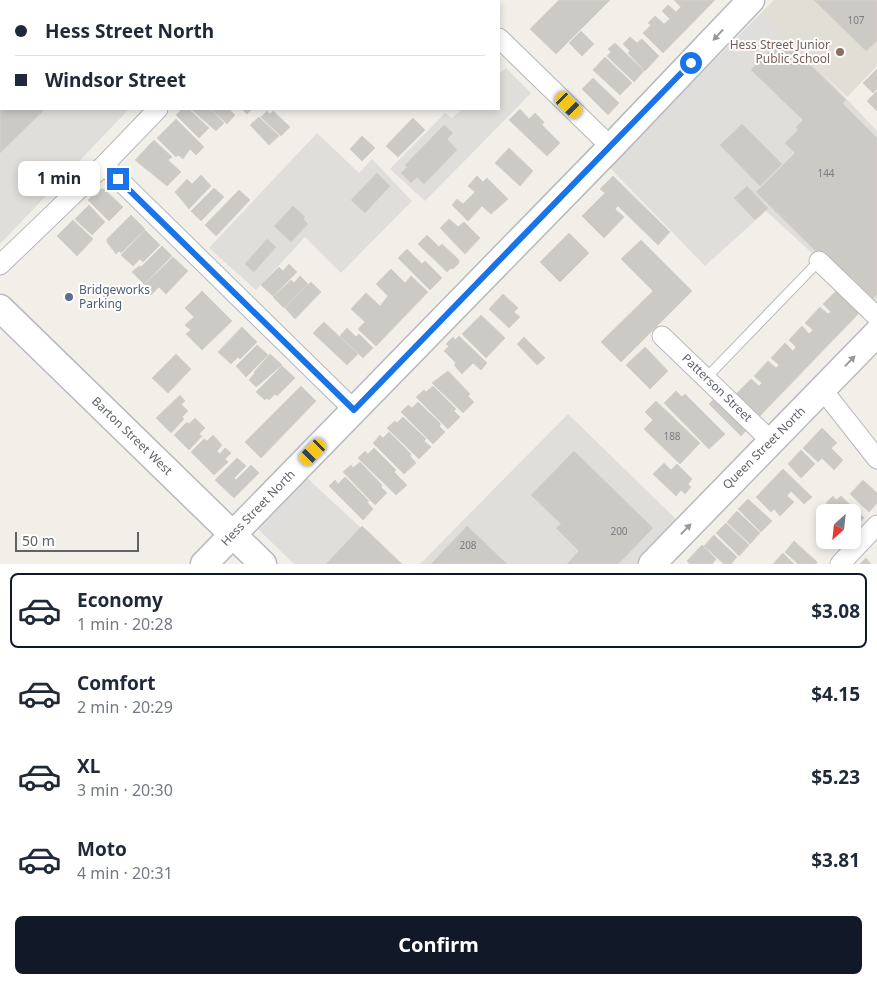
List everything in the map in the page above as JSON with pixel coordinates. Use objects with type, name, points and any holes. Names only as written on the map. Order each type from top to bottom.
[{"type":"street","name":"Hess Street North","points":[[204,564],[611,147],[751,0]]},
{"type":"street","points":[[500,39],[611,147]]},
{"type":"street","points":[[0,265],[104,165],[157,110]]},
{"type":"street","points":[[104,165],[354,410]]},
{"type":"street","points":[[819,261],[877,317]]},
{"type":"street","name":"Barton Street West","points":[[0,308],[263,564]]},
{"type":"street","name":"Queen Street North","points":[[652,564],[770,440],[822,390],[877,332]]},
{"type":"street","name":"Patterson Street","points":[[662,336],[707,377],[770,440]]},
{"type":"street","points":[[822,390],[877,459]]},
{"type":"street","points":[[840,564],[877,525]]},
{"type":"lane","points":[[707,377],[819,261]]},
{"type":"shaded area","name":"Hess Street Junior Public School","points":[[774,0],[877,0],[877,66],[847,97],[761,13]]},
{"type":"shaded area","points":[[761,13],[789,38],[877,131],[877,305],[873,309],[766,211],[705,266],[609,167]]},
{"type":"shaded area","points":[[506,68],[531,93],[425,201],[390,169],[445,113],[452,118],[461,110],[500,110],[500,73]]},
{"type":"shaded area","points":[[0,110],[128,110],[0,244]]},
{"type":"shaded area","points":[[317,133],[359,173],[372,159],[412,201],[341,273],[305,237],[256,290],[209,248]]},
{"type":"shaded area","points":[[568,414],[678,521],[636,564],[420,564]]},
{"type":"shaded area","points":[[306,477],[400,564],[294,564],[258,529]]},
{"type":"building","points":[[559,0],[610,0],[556,54],[530,29]]},
{"type":"building","points":[[674,0],[715,0],[663,53],[643,33],[651,25],[648,23],[655,16],[664,24],[670,19],[662,11],[668,5],[676,12],[681,7]]},
{"type":"building","points":[[814,0],[877,0],[877,41],[866,51]]},
{"type":"building","points":[[581,31],[594,44],[582,56],[569,43]]},
{"type":"building","points":[[630,37],[637,43],[642,39],[659,56],[645,71],[628,53],[630,51],[623,44]]},
{"type":"building","points":[[615,43],[644,71],[634,82],[607,56],[611,52],[608,49]]},
{"type":"building","points":[[788,43],[846,100],[842,103],[877,138],[877,294],[869,303],[858,292],[862,288],[851,277],[846,281],[756,192],[795,153],[785,143],[798,130],[796,127],[803,120],[751,70],[776,44],[782,49]]},
{"type":"building","points":[[605,57],[632,83],[620,95],[593,70]]},
{"type":"building","points":[[877,69],[877,89],[873,93],[863,83]]},
{"type":"building","points":[[593,78],[619,103],[608,115],[582,89]]},
{"type":"building","points":[[877,91],[877,111],[867,101]]},
{"type":"building","points":[[520,109],[529,119],[535,113],[544,122],[542,125],[560,143],[547,156],[509,120]]},
{"type":"building","points":[[0,110],[44,110],[0,153]]},
{"type":"building","points":[[181,110],[190,110],[209,128],[199,138],[176,115]]},
{"type":"building","points":[[192,110],[211,110],[224,123],[216,131]]},
{"type":"building","points":[[212,110],[230,110],[235,115],[227,124]]},
{"type":"building","points":[[243,110],[251,110],[247,114]]},
{"type":"building","points":[[267,111],[270,114],[273,111],[290,127],[281,136],[261,117]]},
{"type":"building","points":[[259,117],[279,136],[269,145],[250,125]]},
{"type":"building","points":[[413,118],[425,130],[398,157],[386,146]]},
{"type":"building","points":[[176,119],[204,147],[196,155],[190,149],[183,159],[178,155],[176,157],[157,138]]},
{"type":"building","points":[[742,124],[782,164],[760,186],[720,145]]},
{"type":"building","points":[[444,125],[453,133],[447,139],[457,150],[424,184],[417,177],[411,183],[401,173],[407,167],[405,165]]},
{"type":"building","points":[[362,136],[375,148],[362,161],[350,149]]},
{"type":"building","points":[[154,140],[172,157],[168,160],[181,172],[167,186],[135,160]]},
{"type":"building","points":[[509,148],[533,171],[520,186],[495,163]]},
{"type":"building","points":[[377,173],[390,186],[365,213],[351,200]]},
{"type":"building","points":[[201,175],[211,186],[189,209],[175,192],[187,179],[192,184]]},
{"type":"building","points":[[477,176],[483,182],[487,178],[508,199],[491,214],[482,206],[468,221],[452,205],[457,199],[463,204],[475,192],[468,186]]},
{"type":"building","points":[[613,176],[670,232],[658,245],[618,206],[615,209],[624,217],[604,238],[582,216],[605,193],[600,189]]},
{"type":"building","points":[[747,186],[768,208],[755,220],[734,198]]},
{"type":"building","points":[[214,188],[224,197],[201,221],[191,211]]},
{"type":"building","points":[[100,189],[104,189],[123,207],[109,221],[88,200]]},
{"type":"building","points":[[239,190],[250,200],[216,236],[205,225]]},
{"type":"building","points":[[89,205],[105,222],[92,235],[75,219]]},
{"type":"building","points":[[293,206],[305,217],[303,219],[308,224],[291,242],[274,226]]},
{"type":"building","points":[[131,215],[145,229],[121,253],[119,251],[116,254],[107,242],[107,239]]},
{"type":"building","points":[[449,219],[458,227],[464,222],[480,238],[465,254],[440,228]]},
{"type":"building","points":[[73,220],[93,239],[77,256],[57,236]]},
{"type":"building","points":[[145,230],[160,245],[143,262],[140,259],[133,266],[121,255]]},
{"type":"building","points":[[569,233],[589,253],[560,282],[540,262]]},
{"type":"building","points":[[427,235],[439,247],[442,244],[459,260],[459,263],[453,269],[451,268],[447,272],[418,244]]},
{"type":"building","points":[[267,239],[276,247],[254,272],[245,264]]},
{"type":"building","points":[[641,240],[692,291],[621,362],[601,342],[653,291],[621,259]]},
{"type":"building","points":[[162,246],[172,256],[144,284],[132,272],[139,266],[141,267]]},
{"type":"building","points":[[407,249],[422,264],[425,261],[442,278],[430,290],[398,258]]},
{"type":"building","points":[[173,257],[188,271],[166,294],[159,287],[151,295],[142,287]]},
{"type":"building","points":[[289,264],[297,272],[273,296],[261,285],[279,267],[283,271]]},
{"type":"building","points":[[391,269],[405,283],[411,276],[428,292],[376,346],[358,329],[365,322],[351,309],[366,293],[380,306],[388,296],[376,284]]},
{"type":"building","points":[[300,276],[308,284],[284,308],[273,297],[291,280],[294,283]]},
{"type":"building","points":[[311,282],[321,292],[295,319],[285,308]]},
{"type":"building","points":[[838,289],[861,311],[756,420],[741,405],[744,401],[736,394],[751,379],[759,386],[762,383],[754,376],[768,361],[776,368],[779,365],[771,358],[785,343],[793,351],[796,347],[789,340],[802,326],[809,334],[813,330],[805,323],[820,307],[828,314],[831,312],[823,304]]},
{"type":"building","points":[[202,291],[232,321],[202,350],[186,334],[191,330],[185,325],[194,317],[185,308]]},
{"type":"building","points":[[503,294],[518,308],[514,312],[520,317],[509,328],[489,309]]},
{"type":"building","points":[[481,315],[505,338],[486,358],[462,334]]},
{"type":"building","points":[[324,322],[358,354],[347,365],[313,333]]},
{"type":"building","points":[[242,327],[257,342],[240,359],[238,357],[231,364],[218,352]]},
{"type":"building","points":[[347,328],[356,337],[359,334],[373,348],[363,358],[340,336]]},
{"type":"building","points":[[459,336],[487,363],[481,370],[473,363],[462,374],[454,365],[456,363],[444,351],[449,346],[446,344],[453,337],[455,340]]},
{"type":"building","points":[[524,337],[545,358],[537,365],[517,344]]},
{"type":"building","points":[[257,345],[268,355],[246,377],[236,366]]},
{"type":"building","points":[[645,347],[668,371],[650,389],[626,365]]},
{"type":"building","points":[[176,354],[191,369],[168,393],[152,378]]},
{"type":"building","points":[[270,354],[282,365],[256,387],[249,380]]},
{"type":"building","points":[[282,366],[295,378],[277,396],[275,394],[269,400],[267,398],[265,400],[256,392]]},
{"type":"building","points":[[448,371],[470,394],[468,396],[474,402],[463,413],[432,383]]},
{"type":"building","points":[[301,386],[316,401],[261,458],[245,442]]},
{"type":"building","points":[[433,386],[456,409],[454,411],[460,417],[448,429],[416,397],[424,390],[426,392]]},
{"type":"building","points":[[676,391],[682,397],[685,394],[725,434],[709,449],[664,403]]},
{"type":"building","points":[[720,393],[752,424],[741,436],[709,404]]},
{"type":"building","points":[[180,395],[185,401],[181,404],[188,411],[182,417],[184,419],[171,433],[156,418]]},
{"type":"building","points":[[656,401],[700,443],[680,464],[644,429],[653,420],[645,412]]},
{"type":"building","points":[[418,402],[441,424],[439,426],[445,432],[433,444],[401,412],[408,405],[412,408]]},
{"type":"building","points":[[403,417],[426,439],[424,441],[431,447],[419,459],[387,428],[395,421],[397,423]]},
{"type":"building","points":[[195,418],[205,428],[199,434],[202,436],[189,450],[174,435],[187,422],[189,424]]},
{"type":"building","points":[[822,428],[837,443],[831,448],[843,460],[834,470],[822,458],[818,462],[803,448]]},
{"type":"building","points":[[389,432],[411,454],[410,456],[416,463],[404,474],[373,443],[380,435],[383,438]]},
{"type":"building","points":[[213,435],[222,445],[217,451],[220,454],[225,448],[231,453],[225,459],[228,462],[214,475],[191,452],[204,439],[207,441]]},
{"type":"building","points":[[374,448],[396,470],[394,472],[407,485],[396,495],[358,458],[365,451],[368,454]]},
{"type":"building","points":[[801,450],[815,464],[801,478],[788,464]]},
{"type":"building","points":[[574,451],[653,528],[618,564],[567,564],[579,551],[556,528],[561,524],[531,495]]},
{"type":"building","points":[[237,458],[246,466],[234,478],[236,480],[251,465],[259,473],[234,498],[215,480]]},
{"type":"building","points":[[360,462],[387,493],[375,505],[343,472],[351,465],[353,468]]},
{"type":"building","points":[[664,463],[671,470],[677,464],[692,479],[688,484],[691,487],[685,494],[681,490],[676,496],[653,474]]},
{"type":"building","points":[[783,469],[812,497],[804,504],[791,491],[787,496],[794,502],[780,516],[774,509],[771,512],[756,497]]},
{"type":"building","points":[[345,477],[369,501],[367,502],[373,509],[363,520],[329,486],[335,480],[338,484]]},
{"type":"building","points":[[863,480],[877,493],[877,503],[869,512],[850,494]]},
{"type":"building","points":[[833,496],[836,500],[841,496],[849,504],[827,504]]},
{"type":"building","points":[[748,499],[772,521],[761,532],[738,509]]},
{"type":"building","points":[[737,511],[760,533],[750,544],[727,522]]},
{"type":"building","points":[[726,523],[749,545],[739,556],[716,533]]},
{"type":"building","points":[[362,526],[402,564],[326,564]]},
{"type":"building","points":[[467,526],[507,564],[431,564]]},
{"type":"building","points":[[714,535],[737,557],[731,564],[724,564],[704,546]]},
{"type":"building","points":[[794,541],[817,562],[816,564],[798,564],[785,552]]},
{"type":"building","points":[[702,545],[716,559],[712,564],[690,564],[687,561]]},
{"type":"building","points":[[783,553],[794,564],[773,564]]},
{"type":"building","points":[[866,558],[871,564],[860,564]]},
{"type":"place","name":"Hess Street Junior Public School","points":[[840,52]]},
{"type":"place","name":"Bridgeworks Parking","points":[[69,297]]},
{"type":"route","points":[[118,179],[354,410],[691,63]]}]
